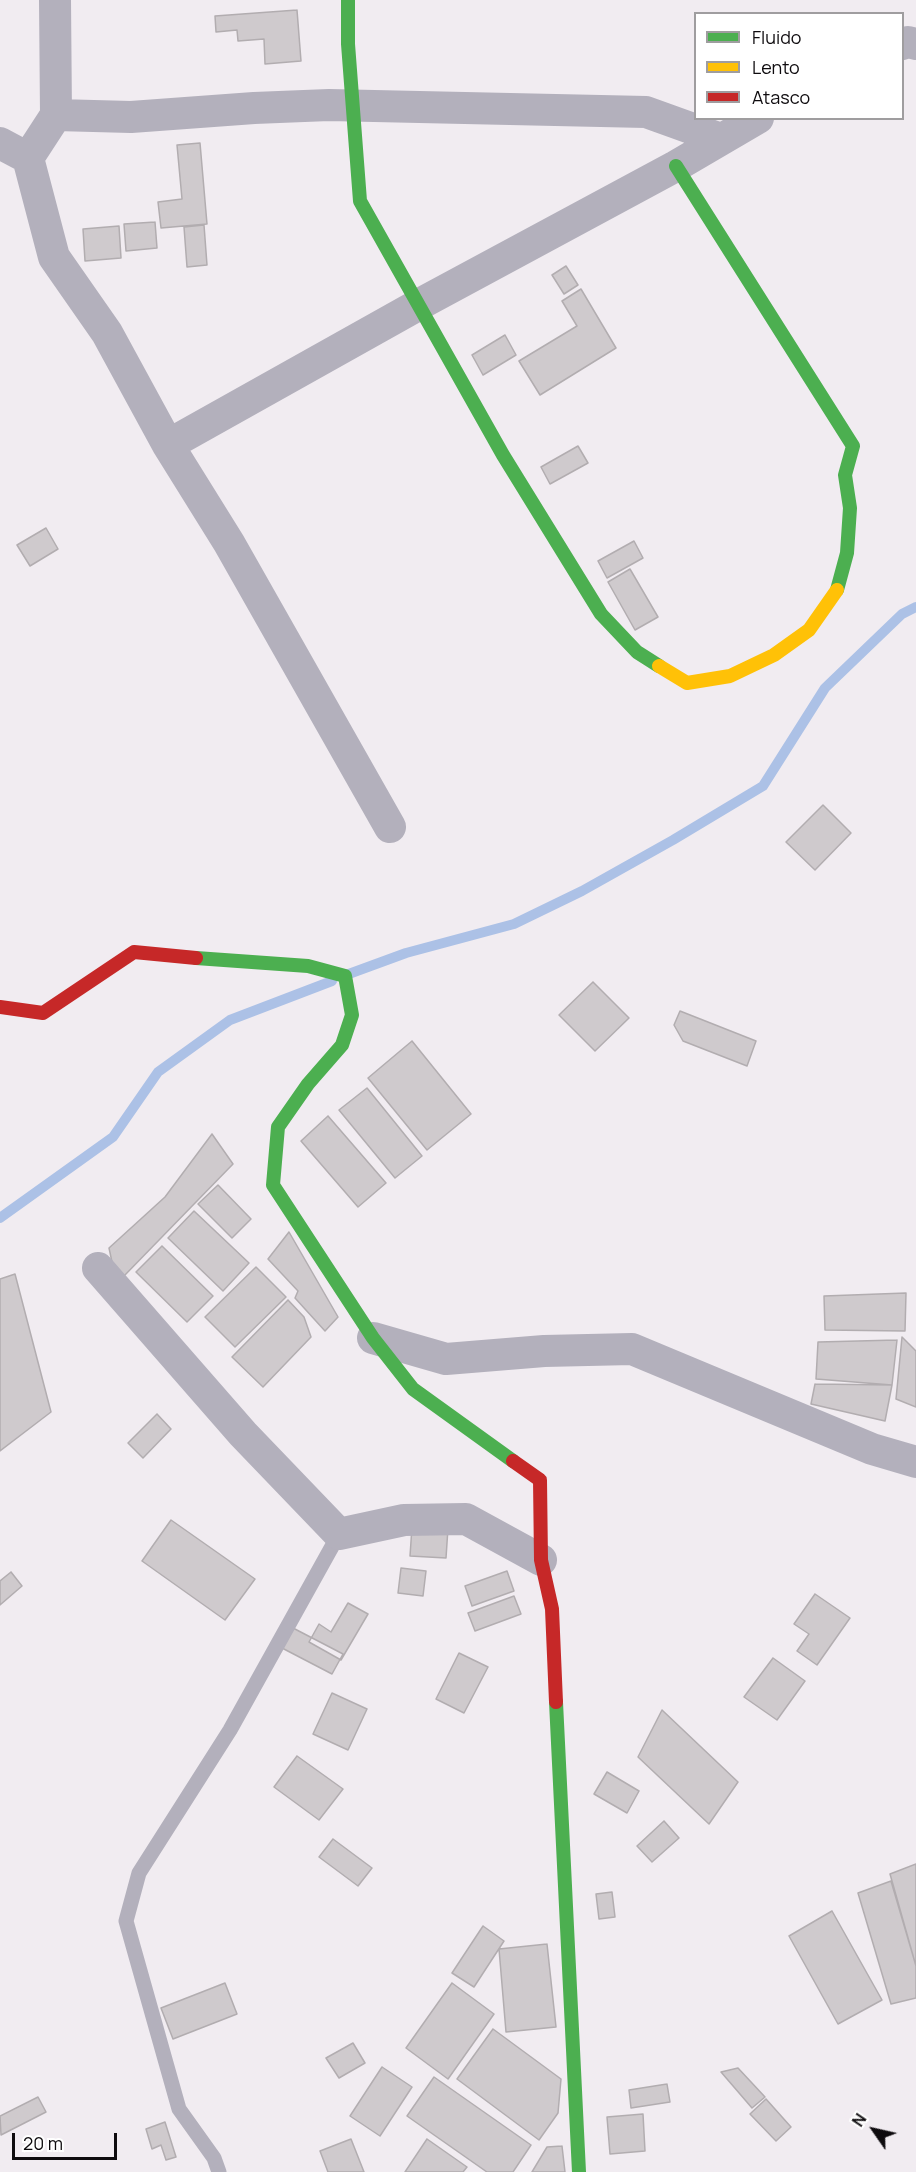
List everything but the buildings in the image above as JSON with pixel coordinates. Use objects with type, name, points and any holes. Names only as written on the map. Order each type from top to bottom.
[{"type":"street","points":[[28,158],[56,116],[55,0]]},
{"type":"street","points":[[348,0],[360,201],[503,455],[601,614],[637,652],[687,684],[730,676],[774,655],[809,630],[836,594],[847,553],[850,508],[845,475],[853,446],[676,166]]},
{"type":"street","points":[[56,116],[131,117],[254,108],[353,106],[646,112],[721,139]]},
{"type":"street","points":[[168,446],[417,305],[676,166],[754,120]]},
{"type":"street","points":[[0,143],[28,158],[54,257],[107,333],[168,446],[229,543],[390,827]]},
{"type":"street","points":[[0,1006],[43,1013],[134,952],[308,966],[345,976],[352,1015],[342,1045],[308,1084],[278,1127],[273,1185],[373,1338],[413,1389],[540,1480],[541,1560],[552,1610],[579,2172]]},
{"type":"street","points":[[98,1268],[243,1434],[339,1534],[404,1520],[466,1519],[541,1560]]},
{"type":"street","points":[[373,1338],[446,1359],[544,1351],[632,1349],[872,1449],[916,1462]]},
{"type":"lane","points":[[219,2172],[214,2158],[179,2109],[126,1921],[139,1873],[230,1730],[339,1534]]},
{"type":"waterway","points":[[346,975],[406,953],[514,924],[582,891],[763,786],[825,688],[902,614],[916,607]]},
{"type":"waterway","points":[[0,1218],[113,1137],[158,1072],[230,1020],[332,981]]},
{"type":"traffic: fast","points":[[348,0],[348,44],[360,201],[503,455],[601,614],[637,652],[659,666]]},
{"type":"traffic: fast","points":[[676,166],[853,446],[845,475],[850,508],[847,553],[837,590]]},
{"type":"traffic: fast","points":[[196,958],[308,966],[345,976],[352,1015],[342,1045],[308,1084],[278,1127],[273,1185],[373,1338],[413,1389],[513,1461]]},
{"type":"traffic: fast","points":[[556,1702],[579,2172]]},
{"type":"traffic: slow","points":[[659,666],[687,683],[730,676],[774,655],[809,630],[837,590]]},
{"type":"traffic: jam","points":[[0,1007],[43,1013],[134,952],[196,958]]},
{"type":"traffic: jam","points":[[513,1461],[540,1480],[541,1560],[552,1609],[556,1702]]}]
